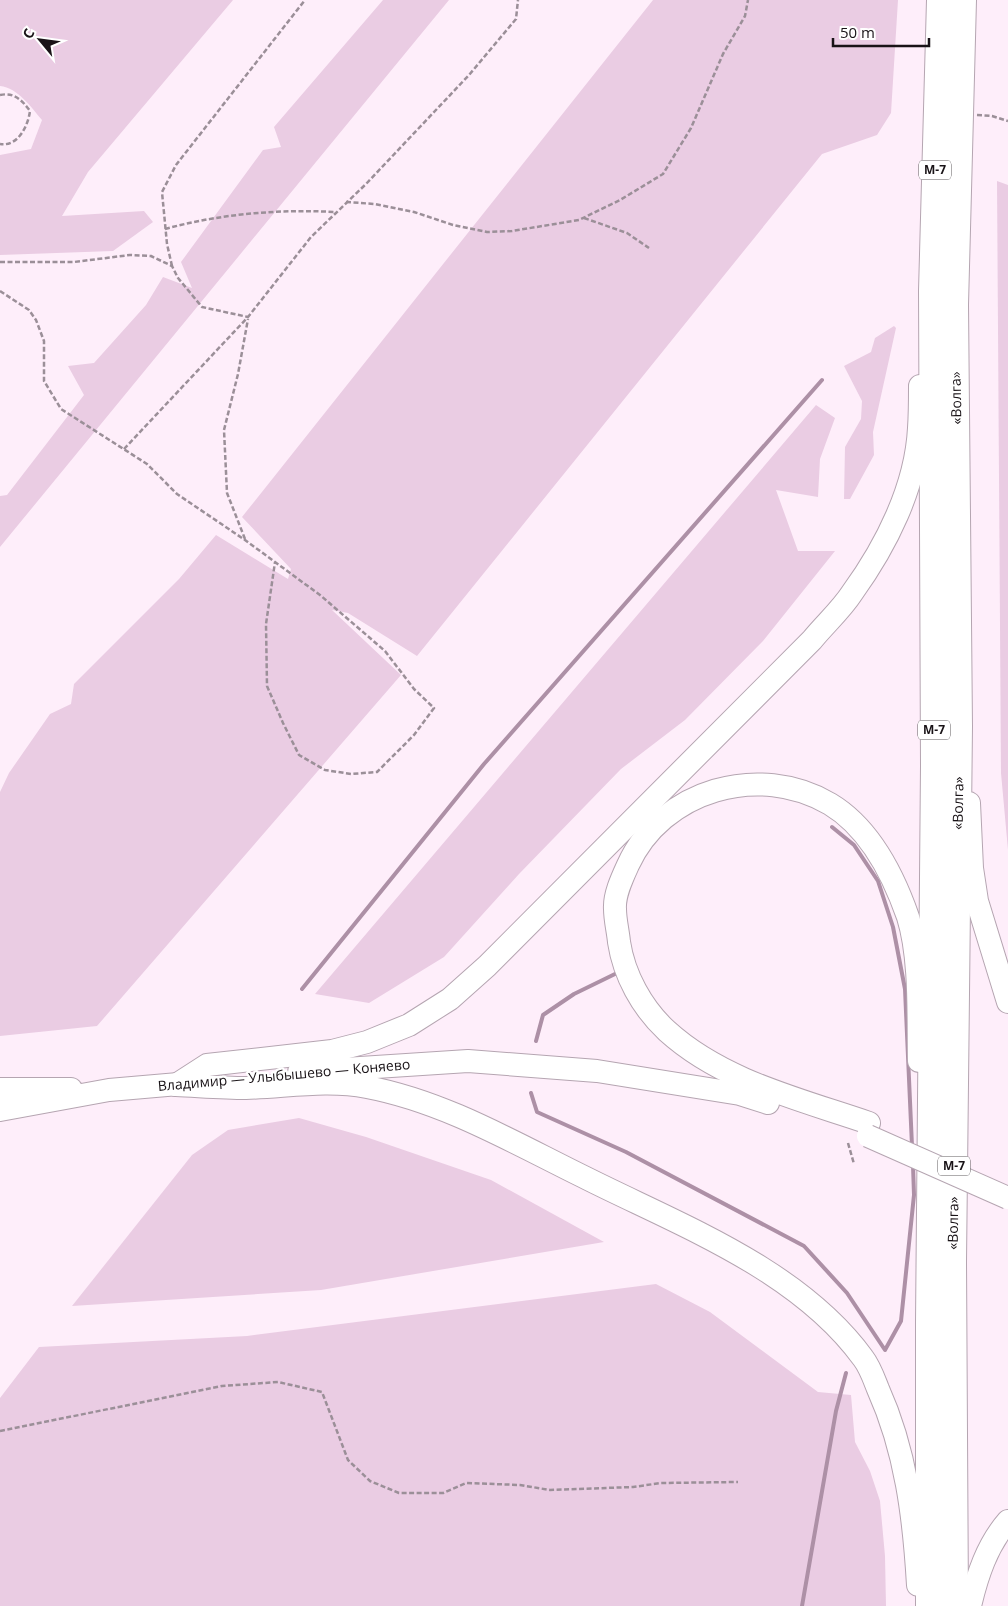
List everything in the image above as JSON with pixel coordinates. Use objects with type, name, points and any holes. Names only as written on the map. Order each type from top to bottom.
[{"type":"highway","name":"«Волга»","points":[[929,1606],[934,766],[932,291],[940,0]]},
{"type":"highway","name":"«Волга»","points":[[955,1606],[952,1262],[959,726],[955,305],[963,0]]},
{"type":"main road","points":[[176,1085],[207,1064],[332,1050],[367,1042],[409,1025],[450,999],[494,960],[812,640],[851,595],[875,560],[891,530],[908,485],[919,429],[920,316],[932,291]]},
{"type":"main road","points":[[959,726],[968,790],[972,868],[977,901],[993,960],[1008,1002]]},
{"type":"main road","points":[[931,1169],[921,1138],[917,976],[908,920],[891,872],[879,853],[850,819],[830,804],[792,788],[755,784],[716,789],[686,800],[658,823],[635,848],[621,879],[614,908],[621,954],[633,986],[650,1012],[665,1030],[711,1065],[862,1134],[953,1158],[1008,1184]]},
{"type":"main road","name":"Владимир — Улыбышево — Коняево","points":[[0,1110],[109,1090],[338,1068],[468,1061],[597,1071],[740,1094],[862,1134],[1008,1198]]},
{"type":"main road","points":[[176,1085],[246,1088],[305,1084],[364,1086],[431,1103],[731,1251],[788,1285],[834,1322],[865,1360],[889,1413],[906,1475],[912,1509],[919,1606]]},
{"type":"main road","name":"Владимир — Улыбышево — Коняево","points":[[0,1089],[35,1087],[109,1090]]},
{"type":"main road","points":[[970,1606],[978,1574],[988,1551],[1008,1521]]},
{"type":"path","points":[[248,317],[202,307],[178,278],[172,266],[165,229],[162,192],[176,165],[305,0]]},
{"type":"path","points":[[124,449],[248,317],[311,237],[334,212],[346,202],[469,75],[516,19],[518,0]]},
{"type":"path","points":[[346,202],[414,212],[453,225],[487,232],[512,231],[584,218],[620,200],[663,174],[691,128],[723,54],[745,16],[748,0]]},
{"type":"path","points":[[0,95],[9,93],[22,100],[30,111],[28,124],[17,139],[5,145],[0,144]]},
{"type":"path","points":[[961,115],[992,116],[1008,121]]},
{"type":"path","points":[[165,229],[225,217],[288,211],[334,212]]},
{"type":"path","points":[[584,218],[627,233],[649,248]]},
{"type":"path","points":[[1,263],[74,262],[130,256],[151,256],[172,266]]},
{"type":"path","points":[[0,292],[29,310],[36,320],[44,341],[44,381],[61,408],[147,464],[177,494],[246,540],[320,595],[385,650],[414,689],[434,708],[414,735],[377,772],[351,774],[325,770],[299,755],[267,686],[266,624],[275,562]]},
{"type":"path","points":[[246,540],[227,493],[224,430],[238,374],[248,317]]},
{"type":"path","points":[[854,1164],[862,1134]]},
{"type":"path","points":[[0,1431],[222,1386],[278,1382],[322,1392],[348,1460],[370,1481],[399,1493],[443,1493],[466,1483],[520,1485],[550,1490],[633,1487],[661,1483],[738,1482]]},
{"type":"shaded area","points":[[0,0],[233,0],[88,172],[62,216],[144,211],[153,222],[113,251],[0,255],[0,155],[31,149],[42,120],[18,94],[13,90],[0,86]]},
{"type":"shaded area","points":[[383,0],[449,0],[0,547],[0,496],[7,495],[84,395],[68,366],[94,363],[146,305],[163,277],[192,288],[181,262],[263,150],[281,147],[274,127]]},
{"type":"shaded area","points":[[653,0],[898,0],[891,113],[877,135],[822,154],[417,656],[348,613],[332,610],[401,675],[97,1026],[0,1036],[0,792],[9,773],[50,714],[71,704],[74,684],[179,579],[216,535],[288,579],[291,569],[242,517]]},
{"type":"shaded area","points":[[997,181],[1008,185],[1008,850],[1001,773]]},
{"type":"shaded area","points":[[894,326],[896,328],[873,432],[874,455],[850,499],[844,499],[845,447],[861,419],[862,401],[844,366],[871,352],[875,338]]},
{"type":"shaded area","points":[[816,405],[835,418],[820,459],[818,497],[776,490],[798,551],[835,551],[763,641],[685,720],[621,769],[519,874],[444,957],[369,1003],[315,994]]},
{"type":"shaded area","points":[[299,1118],[366,1137],[491,1180],[604,1242],[321,1290],[72,1306],[192,1155],[228,1130]]},
{"type":"shaded area","points":[[656,1284],[710,1312],[818,1392],[851,1395],[855,1442],[870,1471],[880,1501],[885,1556],[886,1606],[0,1606],[0,1398],[39,1347],[247,1336]]},
{"type":"waterway","points":[[302,989],[484,764],[822,380]]},
{"type":"waterway","points":[[832,827],[854,845],[878,881],[893,927],[905,989],[912,1146]]},
{"type":"waterway","points":[[536,1041],[543,1015],[574,994],[615,974]]},
{"type":"waterway","points":[[531,1093],[537,1112],[626,1152],[804,1246],[847,1293],[885,1350],[901,1321],[914,1195],[913,1165]]},
{"type":"waterway","points":[[802,1606],[836,1411],[846,1373]]}]
